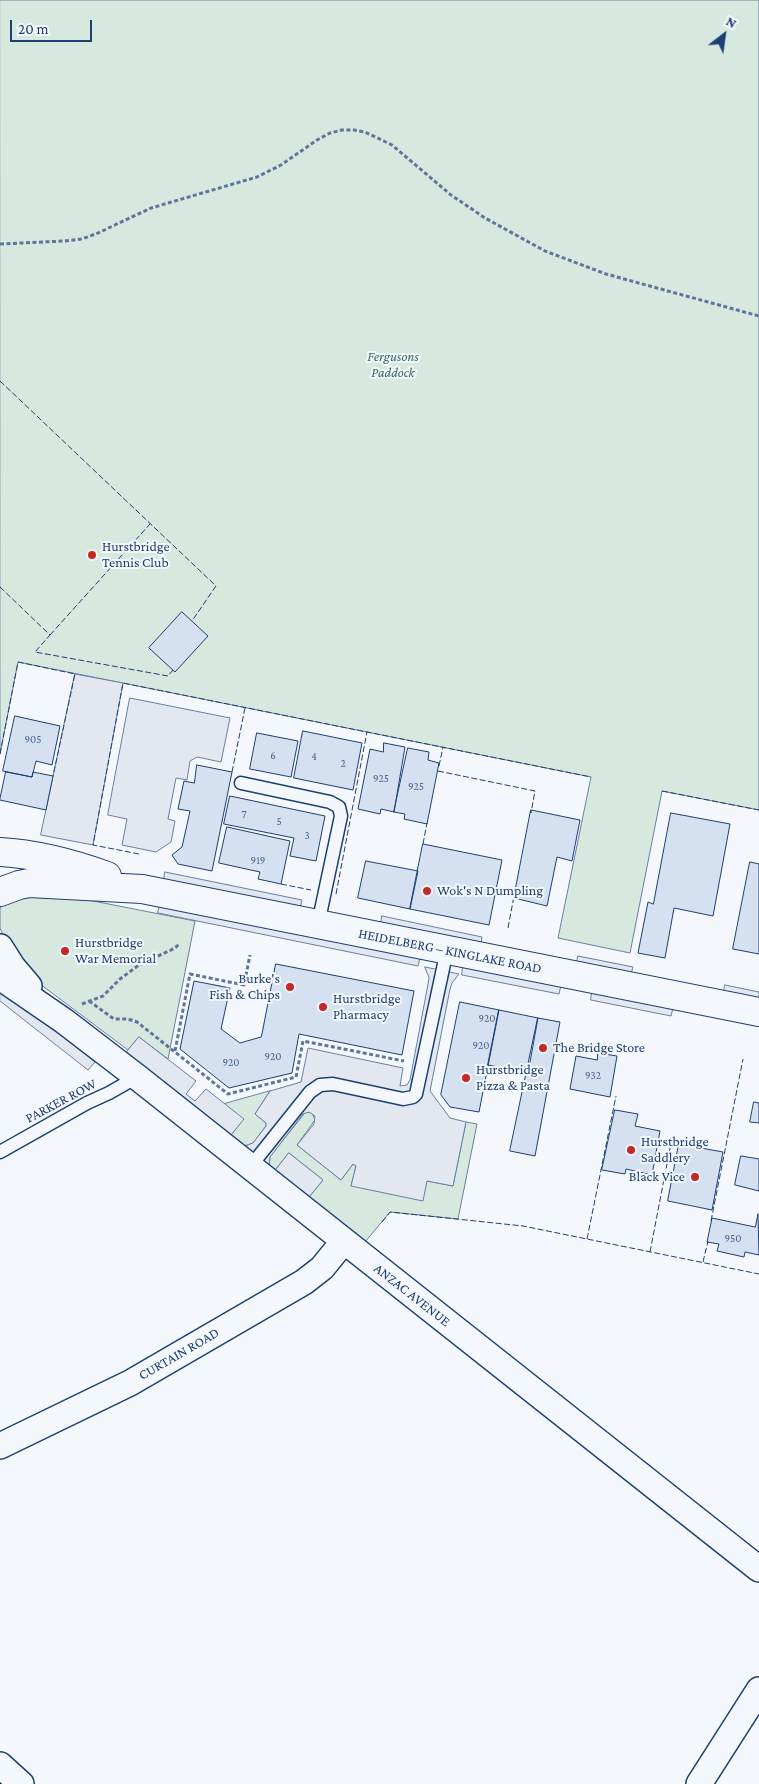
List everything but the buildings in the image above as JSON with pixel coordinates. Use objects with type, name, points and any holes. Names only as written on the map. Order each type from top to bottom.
[{"type":"main road","name":"HEIDELBERG – KINGLAKE ROAD","points":[[0,852],[25,855],[69,865],[142,889],[759,1012]]},
{"type":"main road","name":"HEIDELBERG – KINGLAKE ROAD","points":[[0,892],[10,887],[28,883],[142,889]]},
{"type":"street","name":"ANZAC AVENUE","points":[[0,947],[21,978],[64,1021]]},
{"type":"street","name":"ANZAC AVENUE","points":[[0,977],[64,1021],[137,1077],[759,1569]]},
{"type":"street","name":"CURTAIN ROAD","points":[[0,1446],[142,1376],[304,1282],[322,1268],[344,1242]]},
{"type":"street","points":[[699,1784],[759,1690]]},
{"type":"street","points":[[0,1765],[22,1784]]},
{"type":"lane","points":[[241,783],[330,802],[339,807],[340,816],[318,924]]},
{"type":"lane","points":[[250,1167],[310,1092],[320,1085],[333,1084],[403,1099],[409,1099],[416,1094],[447,950]]},
{"type":"lane","name":"PARKER ROW","points":[[0,1152],[86,1102],[109,1093],[137,1077]]},
{"type":"path","points":[[0,244],[82,239],[150,208],[257,176],[281,165],[330,133],[354,130],[365,132],[392,145],[451,195],[485,218],[545,250],[606,274],[759,316]]},
{"type":"path","points":[[64,1021],[77,1007],[89,1000],[103,996],[120,978],[139,965],[175,948],[180,943]]},
{"type":"path","points":[[174,1051],[190,974],[244,985],[250,955]]},
{"type":"path","points":[[89,1000],[114,1018],[137,1022],[228,1094],[296,1076],[303,1041],[406,1061]]},
{"type":"green space","name":"Fergusons Paddock","points":[[0,0],[759,0],[759,810],[662,791],[630,953],[558,938],[591,777],[18,662],[0,754]]},
{"type":"green space","points":[[29,895],[73,897],[195,921],[168,1059],[139,1037],[128,1050],[44,987],[34,977],[7,944],[0,928],[0,908],[4,904]]},
{"type":"green space","points":[[270,1091],[255,1114],[266,1123],[266,1126],[253,1143],[245,1146],[231,1135],[243,1119],[224,1104]]},
{"type":"green space","points":[[306,1112],[312,1113],[315,1120],[297,1145],[341,1180],[353,1164],[356,1166],[351,1186],[427,1181],[453,1186],[466,1122],[477,1124],[458,1219],[390,1212],[365,1242],[309,1197],[323,1180],[289,1153],[275,1170],[269,1166],[270,1157]]},
{"type":"shaded area","points":[[75,674],[123,683],[93,845],[41,835]]},
{"type":"shaded area","points":[[130,698],[230,718],[221,762],[197,757],[190,761],[187,780],[176,778],[168,819],[175,821],[171,842],[156,852],[122,845],[127,819],[108,815]]},
{"type":"shaded area","points":[[165,872],[302,900],[300,908],[164,880]]},
{"type":"shaded area","points":[[160,905],[420,958],[418,966],[158,913]]},
{"type":"shaded area","points":[[382,916],[482,937],[481,944],[381,924]]},
{"type":"shaded area","points":[[578,956],[633,967],[631,974],[577,963]]},
{"type":"shaded area","points":[[463,966],[561,985],[559,994],[462,975]]},
{"type":"shaded area","points":[[425,967],[459,974],[450,989],[430,1091],[450,1118],[466,1122],[453,1186],[427,1181],[423,1201],[351,1186],[356,1166],[353,1164],[341,1180],[297,1145],[314,1124],[315,1116],[309,1112],[303,1114],[270,1157],[269,1166],[245,1146],[253,1143],[266,1126],[266,1123],[255,1114],[270,1091],[301,1082],[308,1048],[403,1068],[400,1086],[407,1085],[410,1080],[429,978]]},
{"type":"shaded area","points":[[725,985],[759,992],[759,999],[724,992]]},
{"type":"shaded area","points":[[0,988],[95,1062],[88,1070],[0,1001]]},
{"type":"shaded area","points":[[592,992],[673,1008],[671,1016],[591,1000]]},
{"type":"shaded area","points":[[139,1037],[196,1081],[186,1094],[195,1101],[206,1089],[244,1119],[231,1135],[126,1053]]},
{"type":"shaded area","points":[[289,1153],[323,1180],[309,1197],[275,1171]]},
{"type":"fence","points":[[0,381],[216,586],[192,621]]},
{"type":"fence","points":[[50,635],[150,524]]},
{"type":"fence","points":[[0,587],[50,635],[35,652],[168,676],[173,670]]},
{"type":"fence","points":[[0,754],[18,662],[75,674],[53,776]]},
{"type":"fence","points":[[139,854],[93,845],[123,683],[591,777]]},
{"type":"fence","points":[[232,772],[245,708]]},
{"type":"fence","points":[[336,894],[367,732]]},
{"type":"fence","points":[[439,766],[443,747]]},
{"type":"fence","points":[[438,771],[535,791],[531,813]]},
{"type":"fence","points":[[662,791],[759,810]]},
{"type":"fence","points":[[423,844],[427,823]]},
{"type":"fence","points":[[281,884],[311,890]]},
{"type":"fence","points":[[508,928],[514,896]]},
{"type":"fence","points":[[711,1221],[743,1059]]},
{"type":"fence","points":[[587,1239],[616,1096]]},
{"type":"fence","points":[[650,1252],[671,1143]]},
{"type":"fence","points":[[382,1222],[390,1212],[523,1226],[759,1274]]},
{"type":"fence","points":[[703,1262],[708,1241]]},
{"type":"place","name":"Hurstbridge Tennis Club","points":[[92,555]]},
{"type":"place","name":"Wok's N Dumpling","points":[[427,891]]},
{"type":"place","name":"Hurstbridge War Memorial","points":[[65,951]]},
{"type":"place","name":"Burke's Fish & Chips","points":[[290,987]]},
{"type":"place","name":"Hurstbridge Pharmacy","points":[[323,1007]]},
{"type":"place","name":"The Bridge Store","points":[[543,1048]]},
{"type":"place","name":"Hurstbridge Pizza & Pasta","points":[[466,1078]]},
{"type":"place","name":"Hurstbridge Saddlery","points":[[631,1150]]},
{"type":"place","name":"Black Vice","points":[[695,1177]]}]
